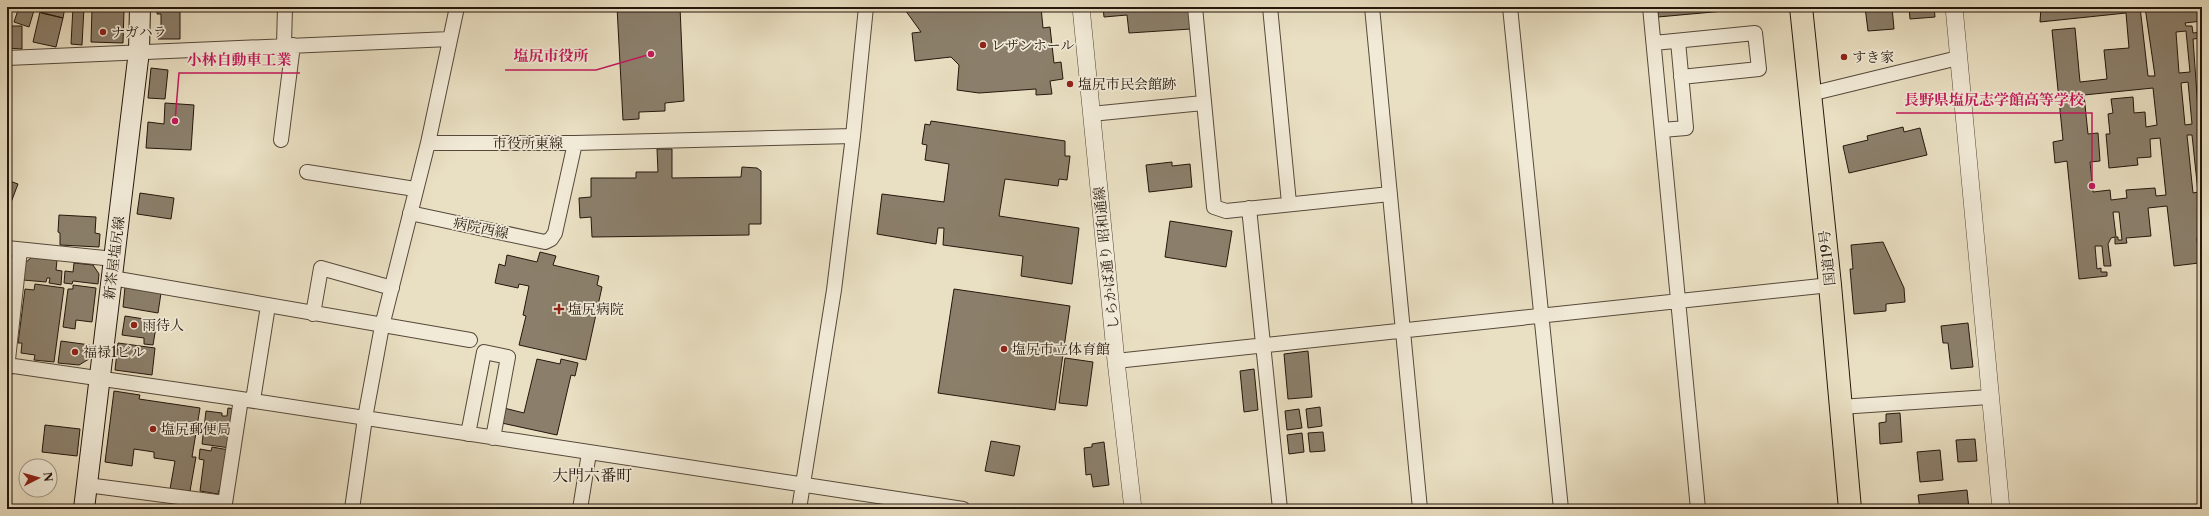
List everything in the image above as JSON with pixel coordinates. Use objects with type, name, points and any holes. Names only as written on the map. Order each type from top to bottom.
[{"type":"highway","name":"国道19号","points":[[1801,7],[1830,285],[1850,509]]},
{"type":"main road","name":"新茶屋塩尻線","points":[[84,509],[139,51],[140,7]]},
{"type":"street","points":[[281,140],[289,45],[285,7]]},
{"type":"street","points":[[352,509],[365,418],[382,326],[428,143],[457,7]]},
{"type":"street","points":[[799,509],[834,290],[853,136],[866,7]]},
{"type":"street","name":"しらかば通り 昭和通線","points":[[1081,7],[1116,361],[1134,509]]},
{"type":"street","points":[[1196,7],[1204,96],[1203,103],[1214,207],[1226,211],[1288,203],[1390,194]]},
{"type":"street","points":[[1270,7],[1288,203]]},
{"type":"street","points":[[1372,7],[1420,509]]},
{"type":"street","points":[[1510,7],[1561,509]]},
{"type":"street","points":[[1650,7],[1698,509]]},
{"type":"street","points":[[1954,7],[1989,397],[2001,509]]},
{"type":"street","points":[[1654,43],[1755,33],[1759,69],[1681,77]]},
{"type":"street","points":[[7,58],[139,51],[450,39]]},
{"type":"street","points":[[1662,130],[1686,128],[1678,41]]},
{"type":"street","points":[[1810,94],[1958,58]]},
{"type":"street","points":[[1091,114],[1203,103]]},
{"type":"street","points":[[575,143],[853,136]]},
{"type":"street","name":"市役所東線","points":[[428,143],[575,143],[555,233],[551,239]]},
{"type":"street","points":[[307,172],[415,190]]},
{"type":"street","points":[[1249,208],[1280,509]]},
{"type":"street","name":"病院西線","points":[[410,213],[545,242],[551,239]]},
{"type":"street","points":[[7,369],[14,249],[114,259]]},
{"type":"street","points":[[313,314],[321,268],[392,288]]},
{"type":"street","points":[[112,278],[382,326],[470,340]]},
{"type":"street","points":[[1116,361],[1264,344],[1830,285]]},
{"type":"street","points":[[87,485],[225,503],[268,306]]},
{"type":"street","points":[[468,434],[484,352],[508,357],[494,438]]},
{"type":"street","points":[[7,365],[247,399],[963,509]]},
{"type":"street","points":[[1840,407],[1989,397]]},
{"type":"street","points":[[580,509],[589,452]]},
{"type":"building","points":[[19,7],[35,7],[29,27],[14,22]]},
{"type":"building","points":[[42,7],[65,7],[63,18],[41,13]]},
{"type":"building","points":[[73,7],[84,7],[82,45],[71,44]]},
{"type":"building","points":[[158,7],[180,7],[180,39],[158,39],[158,29],[161,29],[161,14],[157,14]]},
{"type":"building","points":[[617,7],[680,7],[684,101],[665,103],[665,111],[639,112],[639,119],[623,120]]},
{"type":"building","name":"レザンホール","points":[[903,7],[1041,7],[1043,28],[1050,27],[1054,63],[1061,62],[1063,79],[1050,81],[1052,94],[1036,95],[1036,89],[979,93],[957,90],[959,65],[951,57],[915,61],[912,33],[921,32]]},
{"type":"building","points":[[1103,7],[1189,7],[1191,29],[1129,33],[1127,15],[1104,17]]},
{"type":"building","points":[[1658,7],[1768,7],[1658,17]]},
{"type":"building","points":[[1865,7],[1892,7],[1894,29],[1868,31]]},
{"type":"building","points":[[1909,7],[1934,7],[1935,17],[1910,19]]},
{"type":"building","points":[[2041,7],[2140,7],[2148,76],[2155,76],[2145,7],[2202,7],[2202,21],[2185,23],[2186,26],[2192,26],[2193,33],[2202,32],[2202,38],[2193,39],[2199,124],[2202,124],[2202,238],[2197,238],[2199,263],[2174,266],[2167,206],[2148,208],[2151,236],[2126,238],[2127,243],[2115,244],[2115,237],[2111,238],[2108,244],[2111,266],[2104,266],[2102,246],[2095,246],[2097,269],[2101,268],[2101,272],[2107,272],[2107,276],[2079,279],[2067,161],[2055,163],[2053,142],[2063,140],[2052,30],[2075,28],[2080,82],[2107,79],[2104,50],[2129,48],[2126,13],[2040,22]],"holes":[[[2186,31],[2190,72],[2179,73],[2176,32]],[[2188,82],[2192,124],[2185,125],[2181,83]],[[2153,88],[2157,125],[2146,127],[2145,112],[2134,113],[2133,97],[2111,99],[2113,113],[2108,114],[2110,134],[2106,134],[2109,168],[2138,165],[2137,158],[2151,157],[2150,139],[2160,138],[2166,195],[2156,196],[2155,188],[2126,190],[2127,198],[2111,200],[2110,190],[2093,192],[2090,162],[2100,161],[2098,133],[2088,134],[2084,95]],[[2187,135],[2192,135],[2198,192],[2193,193]],[[2113,212],[2119,212],[2122,240],[2118,240],[2118,237],[2116,237]]]},
{"type":"building","points":[[92,9],[124,10],[123,43],[91,42]]},
{"type":"building","points":[[40,12],[63,18],[56,47],[33,42]]},
{"type":"building","points":[[7,26],[22,26],[22,49],[7,48]]},
{"type":"building","points":[[151,68],[168,70],[165,99],[148,98]]},
{"type":"building","points":[[165,103],[194,105],[191,150],[146,148],[148,122],[164,124]]},
{"type":"building","points":[[931,121],[1065,141],[1065,156],[1070,156],[1067,180],[1059,179],[1058,186],[1005,179],[999,216],[1079,228],[1072,284],[1021,276],[1023,256],[943,245],[944,228],[938,228],[936,244],[877,234],[882,194],[944,202],[949,164],[925,160],[927,145],[922,144],[925,124],[930,125]]},
{"type":"building","points":[[1903,127],[1904,132],[1920,128],[1927,155],[1849,173],[1843,146],[1868,140],[1867,136]]},
{"type":"building","points":[[657,149],[672,149],[672,178],[741,177],[742,167],[757,168],[761,171],[761,224],[749,224],[749,235],[592,237],[591,217],[580,218],[579,198],[591,197],[591,178],[636,178],[636,172],[658,172]]},
{"type":"building","points":[[1172,162],[1172,166],[1190,164],[1192,187],[1149,192],[1146,165]]},
{"type":"building","points":[[7,180],[18,184],[7,213]]},
{"type":"building","points":[[140,193],[174,198],[171,219],[137,214]]},
{"type":"building","points":[[59,215],[96,217],[95,233],[100,234],[99,247],[60,245],[60,233],[58,232]]},
{"type":"building","points":[[1170,221],[1232,231],[1226,267],[1165,257]]},
{"type":"building","points":[[1883,242],[1904,288],[1905,302],[1886,304],[1886,311],[1854,314],[1850,269],[1853,269],[1851,245]]},
{"type":"building","points":[[540,252],[556,256],[553,265],[599,276],[597,285],[602,287],[586,360],[519,345],[526,316],[523,315],[529,286],[519,284],[518,288],[495,283],[499,264],[505,266],[507,255],[537,262]]},
{"type":"building","points":[[32,257],[57,260],[56,270],[62,271],[61,285],[49,283],[50,278],[47,278],[46,282],[23,280],[25,263]]},
{"type":"building","points":[[74,263],[93,265],[99,274],[98,284],[73,281],[72,284],[64,283],[65,271],[73,272]]},
{"type":"building","points":[[35,284],[64,288],[54,362],[34,360],[35,355],[21,353],[22,343],[18,343],[25,289],[34,290]]},
{"type":"building","points":[[73,285],[96,288],[92,322],[76,320],[75,329],[63,327],[68,289],[73,289]]},
{"type":"building","points":[[125,287],[161,293],[158,313],[123,307]]},
{"type":"building","name":"塩尻市立体育館","points":[[954,289],[1070,306],[1055,410],[938,393]]},
{"type":"building","points":[[125,316],[157,321],[153,345],[144,344],[144,338],[122,335]]},
{"type":"building","points":[[1968,323],[1973,367],[1951,369],[1948,343],[1943,343],[1941,326]]},
{"type":"building","name":"福禄1ビル","points":[[61,341],[90,345],[89,359],[79,365],[58,363]]},
{"type":"building","points":[[118,343],[155,348],[152,375],[115,370]]},
{"type":"building","points":[[1308,351],[1312,397],[1288,399],[1284,354]]},
{"type":"building","points":[[1065,358],[1093,362],[1087,406],[1059,403]]},
{"type":"building","points":[[537,359],[560,364],[561,359],[578,363],[575,376],[571,375],[557,435],[497,422],[500,407],[524,413]]},
{"type":"building","points":[[1254,369],[1258,410],[1244,412],[1240,371]]},
{"type":"building","name":"塩尻郵便局","points":[[114,391],[140,395],[139,399],[200,408],[192,457],[196,457],[190,491],[170,489],[175,461],[154,458],[154,452],[134,449],[132,466],[105,462]]},
{"type":"building","points":[[1320,407],[1322,426],[1308,428],[1306,409]]},
{"type":"building","points":[[228,408],[235,409],[230,448],[202,444],[206,411],[222,413],[222,416],[227,416]]},
{"type":"building","points":[[1299,409],[1302,428],[1287,430],[1285,411]]},
{"type":"building","points":[[1900,413],[1902,442],[1880,444],[1879,423],[1886,422],[1886,414]]},
{"type":"building","points":[[45,425],[80,429],[77,456],[42,452]]},
{"type":"building","points":[[1323,432],[1325,451],[1310,452],[1308,433]]},
{"type":"building","points":[[1302,433],[1304,452],[1289,454],[1287,435]]},
{"type":"building","points":[[1975,439],[1977,461],[1958,462],[1956,440]]},
{"type":"building","points":[[991,441],[1020,446],[1014,476],[985,471]]},
{"type":"building","points":[[1104,442],[1109,485],[1093,487],[1091,474],[1086,475],[1084,448],[1092,447],[1092,444]]},
{"type":"building","points":[[212,447],[229,450],[223,490],[219,490],[218,494],[200,491],[204,460],[199,459],[200,449],[211,451]]},
{"type":"building","points":[[1940,450],[1943,480],[1920,482],[1917,452]]},
{"type":"building","points":[[1967,490],[1969,509],[1920,509],[1918,495]]},
{"type":"place","name":"ナガハラ","points":[[103,32]]},
{"type":"place","name":"レザンホール","points":[[983,45]]},
{"type":"place","name":"塩尻市役所","points":[[651,54]]},
{"type":"place","name":"すき家","points":[[1844,57]]},
{"type":"place","name":"塩尻市民会館跡","points":[[1070,84]]},
{"type":"place","name":"小林自動車工業","points":[[175,121]]},
{"type":"place","name":"長野県塩尻志学館高等学校","points":[[2092,186]]},
{"type":"place","name":"塩尻病院","points":[[559,309]]},
{"type":"place","name":"雨待人","points":[[134,325]]},
{"type":"place","name":"塩尻市立体育館","points":[[1004,349]]},
{"type":"place","name":"福禄1ビル","points":[[75,352]]},
{"type":"place","name":"塩尻郵便局","points":[[153,429]]},
{"type":"district","name":"大門六番町","points":[[592,475]]}]
